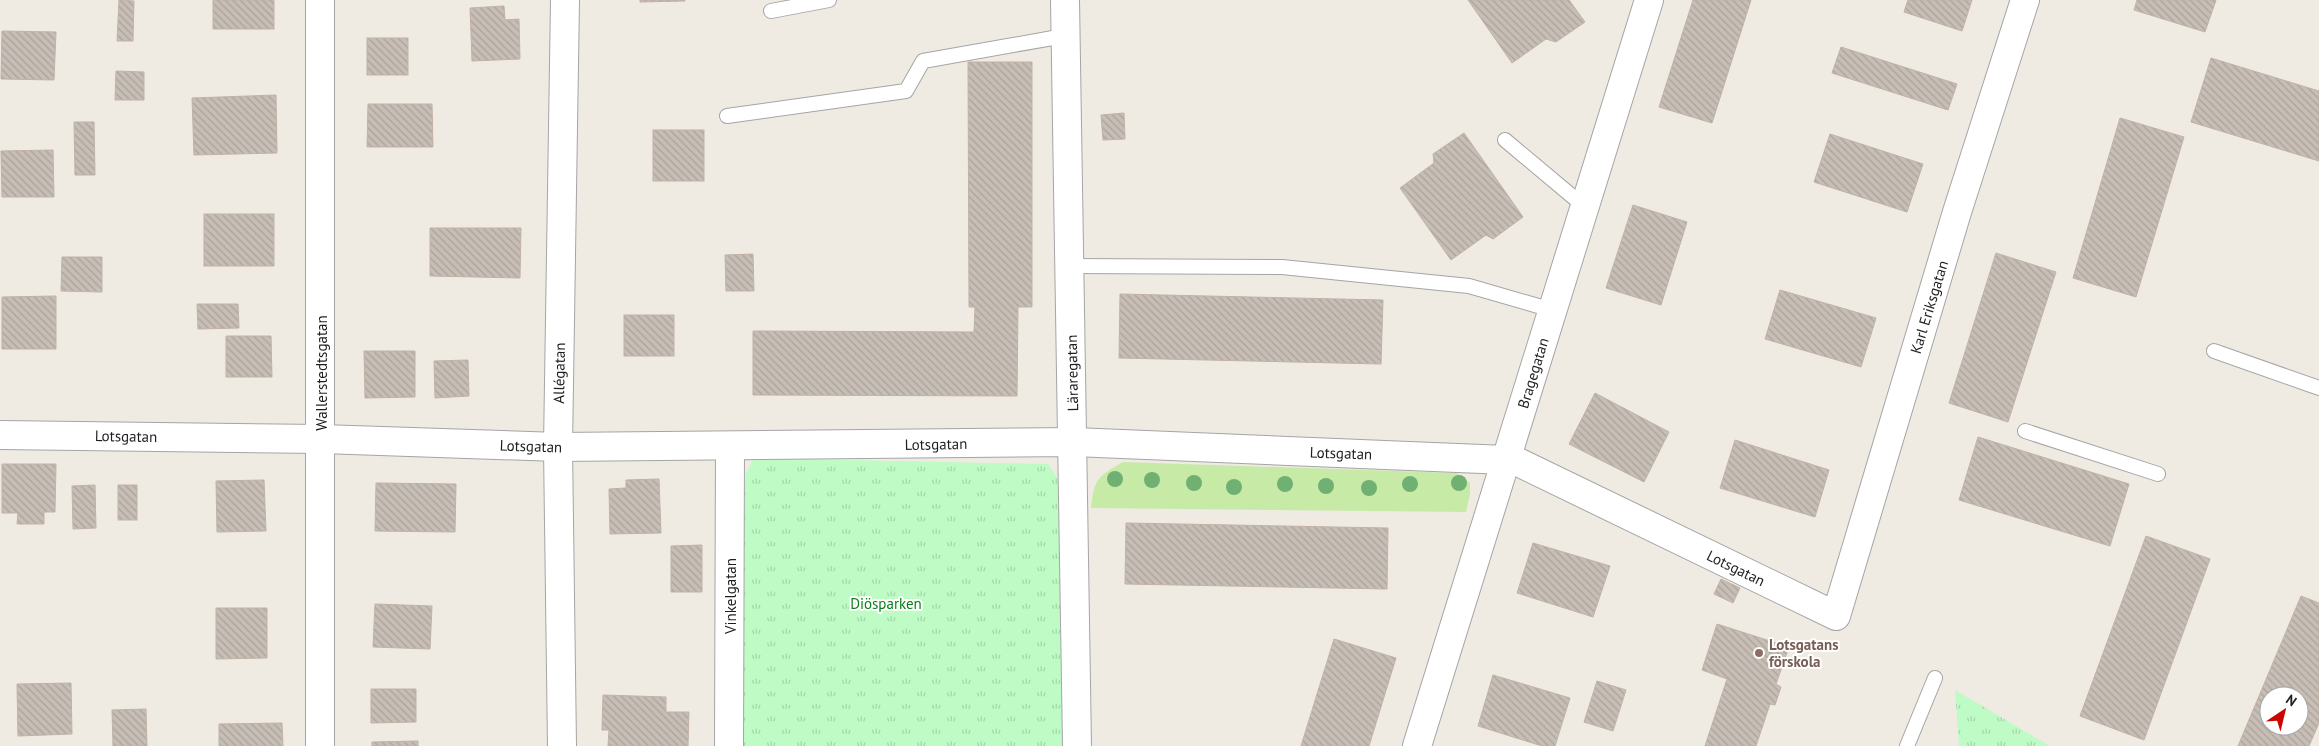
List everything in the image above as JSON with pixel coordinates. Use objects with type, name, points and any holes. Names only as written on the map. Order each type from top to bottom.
[{"type":"street","name":"Wallerstedtsgatan","points":[[320,0],[322,439],[320,746]]},
{"type":"street","name":"Allégatan","points":[[562,746],[558,447],[565,0]]},
{"type":"street","name":"Läraregatan","points":[[1065,0],[1064,36],[1074,442],[1077,746]]},
{"type":"street","name":"Bragegatan","points":[[1417,746],[1649,0]]},
{"type":"street","name":"Karl Eriksgatan","points":[[1836,616],[1957,212],[2025,0]]},
{"type":"street","name":"Lotsgatan","points":[[0,435],[322,439],[558,447],[1074,442],[1506,460],[1518,462],[1836,616]]},
{"type":"street","name":"Vinkelgatan","points":[[729,746],[730,446]]},
{"type":"lane","points":[[771,11],[829,0]]},
{"type":"lane","points":[[727,116],[906,91],[923,61],[1064,36]]},
{"type":"lane","points":[[1505,140],[1585,207]]},
{"type":"lane","points":[[1070,266],[1282,267],[1469,286],[1552,310]]},
{"type":"lane","points":[[2214,351],[2319,388]]},
{"type":"lane","points":[[2025,432],[2158,474]]},
{"type":"lane","points":[[1907,746],[1934,678]]},
{"type":"green space","name":"Diösparken","points":[[754,458],[1048,464],[1058,479],[1063,746],[741,746],[741,507],[746,473]]},
{"type":"green space","points":[[1123,462],[1457,473],[1470,483],[1470,494],[1466,512],[1091,508],[1098,480],[1107,471]]},
{"type":"green space","points":[[1955,690],[2050,746],[1959,746]]},
{"type":"building","points":[[119,0],[134,1],[133,41],[117,41]]},
{"type":"building","points":[[213,0],[274,0],[274,29],[213,29]]},
{"type":"building","points":[[640,0],[685,0],[685,1],[640,2]]},
{"type":"building","points":[[1468,0],[1569,0],[1585,22],[1556,42],[1546,39],[1512,63]]},
{"type":"building","points":[[1693,0],[1751,0],[1712,123],[1659,107]]},
{"type":"building","points":[[1908,0],[1972,0],[1962,31],[1904,12]]},
{"type":"building","points":[[2137,0],[2216,0],[2205,32],[2134,10]]},
{"type":"building","points":[[504,6],[505,20],[519,19],[520,59],[472,61],[470,8]]},
{"type":"building","points":[[2,31],[56,32],[54,80],[1,79]]},
{"type":"building","points":[[367,38],[408,38],[408,75],[367,75]]},
{"type":"building","points":[[1841,47],[1957,84],[1948,110],[1832,73]]},
{"type":"building","points":[[2211,58],[2319,91],[2319,161],[2191,122]]},
{"type":"building","points":[[968,62],[1032,62],[1032,307],[1018,307],[1017,396],[753,395],[753,331],[974,332],[975,307],[969,307]]},
{"type":"building","points":[[116,71],[144,72],[144,100],[115,100]]},
{"type":"building","points":[[276,95],[277,153],[194,155],[192,98]]},
{"type":"building","points":[[368,104],[432,104],[433,147],[367,147]]},
{"type":"building","points":[[1124,113],[1125,139],[1103,140],[1101,115]]},
{"type":"building","points":[[2120,118],[2184,137],[2136,297],[2073,278]]},
{"type":"building","points":[[74,122],[94,122],[95,175],[75,175]]},
{"type":"building","points":[[653,130],[704,130],[704,181],[653,181]]},
{"type":"building","points":[[1464,133],[1523,217],[1493,239],[1486,235],[1451,260],[1400,188],[1434,163],[1433,154]]},
{"type":"building","points":[[1830,134],[1923,164],[1907,212],[1814,182]]},
{"type":"building","points":[[53,150],[54,197],[2,197],[1,151]]},
{"type":"building","points":[[1633,205],[1687,222],[1661,305],[1606,288]]},
{"type":"building","points":[[204,214],[274,214],[274,266],[204,266]]},
{"type":"building","points":[[430,228],[521,228],[520,278],[430,276]]},
{"type":"building","points":[[1996,253],[2056,272],[2008,422],[1949,403]]},
{"type":"building","points":[[753,254],[754,291],[726,291],[725,255]]},
{"type":"building","points":[[62,257],[102,257],[102,292],[61,291]]},
{"type":"building","points":[[1780,290],[1876,318],[1861,367],[1765,339]]},
{"type":"building","points":[[1120,294],[1383,300],[1381,364],[1119,358]]},
{"type":"building","points":[[56,296],[56,349],[2,349],[2,297]]},
{"type":"building","points":[[197,304],[238,304],[239,328],[198,329]]},
{"type":"building","points":[[624,315],[674,315],[674,356],[624,356]]},
{"type":"building","points":[[226,336],[271,336],[272,377],[226,377]]},
{"type":"building","points":[[364,351],[415,351],[415,397],[365,398]]},
{"type":"building","points":[[468,360],[469,396],[435,398],[434,361]]},
{"type":"building","points":[[1595,393],[1669,432],[1644,482],[1569,444]]},
{"type":"building","points":[[1978,437],[2129,484],[2110,546],[1959,500]]},
{"type":"building","points":[[1735,440],[1829,470],[1815,517],[1720,488]]},
{"type":"building","points":[[2,464],[56,464],[55,512],[44,512],[44,524],[17,524],[18,513],[2,513]]},
{"type":"building","points":[[659,479],[661,533],[610,534],[609,489],[626,488],[626,480]]},
{"type":"building","points":[[264,480],[266,531],[217,532],[216,481]]},
{"type":"building","points":[[376,483],[456,484],[455,532],[375,531]]},
{"type":"building","points":[[95,485],[96,528],[73,529],[72,486]]},
{"type":"building","points":[[118,485],[137,485],[137,520],[118,520]]},
{"type":"building","points":[[1126,523],[1388,528],[1387,589],[1125,584]]},
{"type":"building","points":[[2146,536],[2210,559],[2144,740],[2080,716]]},
{"type":"building","points":[[1533,543],[1610,566],[1593,617],[1517,593]]},
{"type":"building","points":[[702,545],[702,592],[671,592],[671,546]]},
{"type":"building","points":[[1721,579],[1740,588],[1733,603],[1714,594]]},
{"type":"building","points":[[2301,596],[2319,603],[2319,723],[2309,746],[2238,746],[2259,696],[2259,736],[2309,736],[2309,686],[2263,686]]},
{"type":"building","points":[[375,604],[432,606],[430,649],[373,647]]},
{"type":"building","points":[[216,608],[267,608],[267,658],[216,659]]},
{"type":"building","points":[[1717,624],[1789,647],[1776,684],[1781,687],[1775,705],[1770,704],[1756,746],[1705,746],[1727,679],[1702,670]]},
{"type":"building","points":[[1334,639],[1396,658],[1369,746],[1301,746]]},
{"type":"building","points":[[1493,675],[1570,698],[1555,746],[1542,746],[1478,726]]},
{"type":"building","points":[[1597,681],[1626,690],[1613,731],[1584,722]]},
{"type":"building","points":[[71,683],[72,734],[18,736],[17,684]]},
{"type":"building","points":[[371,689],[416,689],[416,722],[371,723]]},
{"type":"building","points":[[603,695],[666,697],[666,712],[689,712],[688,746],[608,746],[609,730],[602,730]]},
{"type":"building","points":[[146,709],[147,746],[113,746],[112,710]]},
{"type":"building","points":[[282,723],[283,746],[219,746],[219,724]]},
{"type":"building","points":[[418,741],[418,746],[372,746],[372,742]]},
{"type":"place","name":"Lotsgatans förskola","points":[[1759,653]]}]
